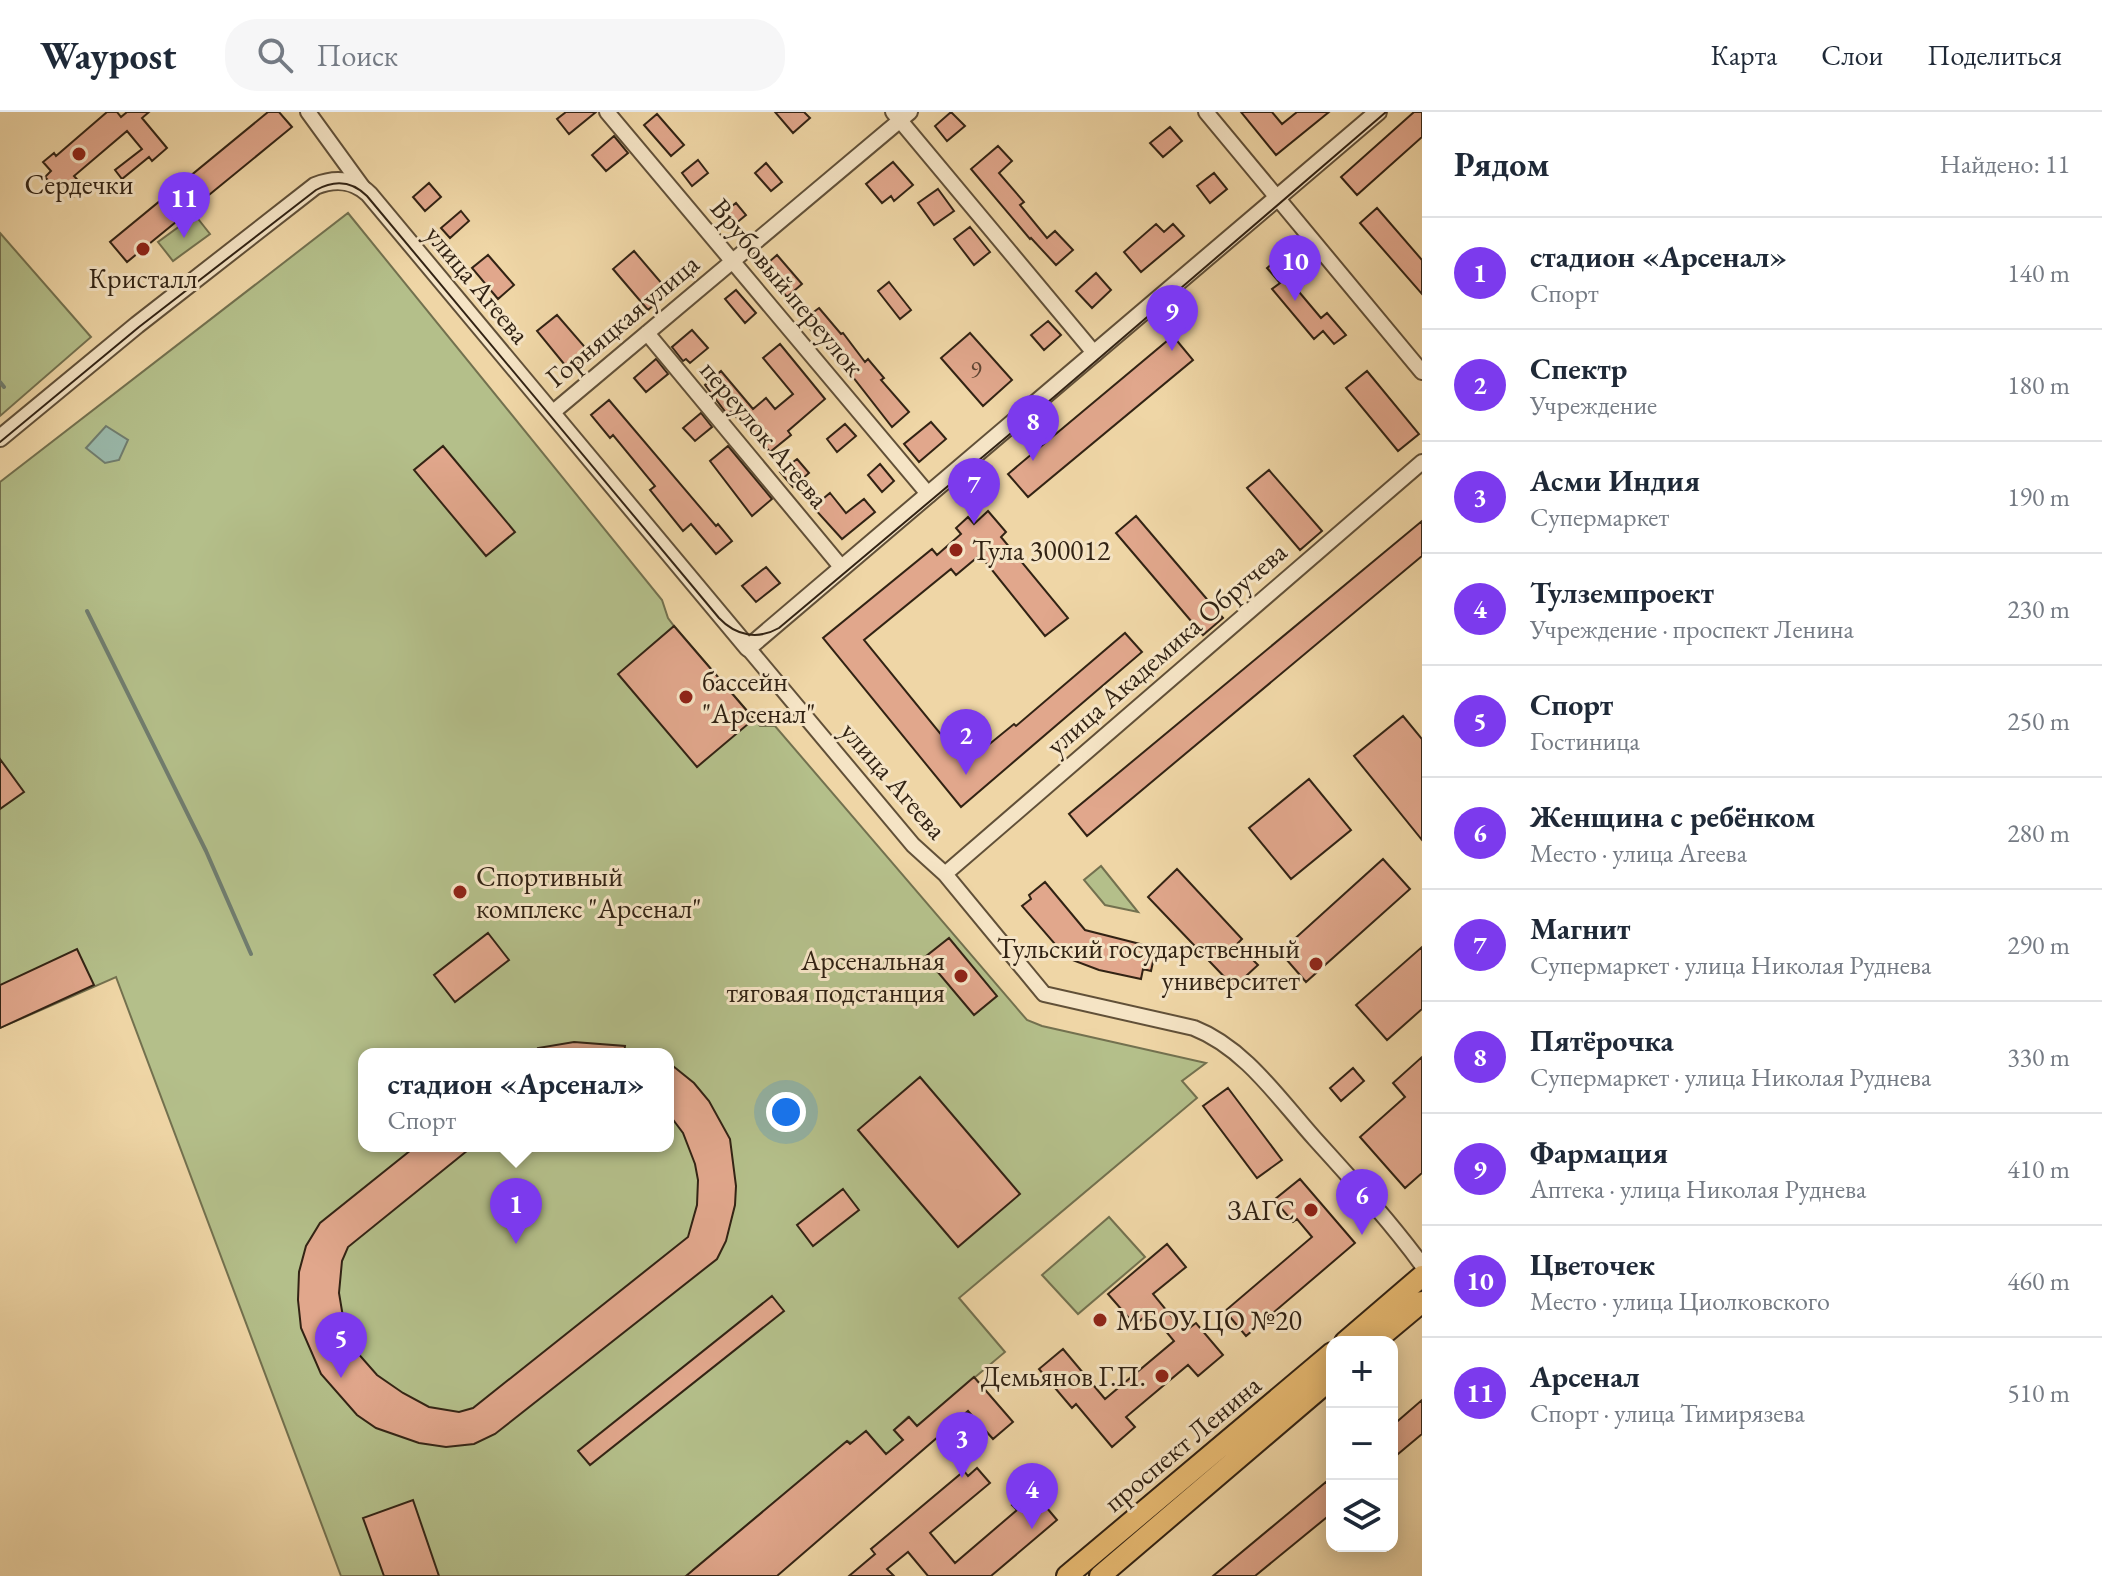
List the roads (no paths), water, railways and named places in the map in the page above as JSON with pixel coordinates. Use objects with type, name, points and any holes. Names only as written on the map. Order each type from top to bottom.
[{"type":"main road","points":[[1352,1336],[1422,1276]]},
{"type":"main road","points":[[1381,1336],[1422,1302]]},
{"type":"main road","name":"проспект Ленина","points":[[1067,1576],[1326,1358]]},
{"type":"main road","name":"проспект Ленина","points":[[1100,1576],[1326,1383]]},
{"type":"street","name":"улица Агеева","points":[[308,112],[364,189],[913,845],[945,874],[1044,994],[1194,1028],[1216,1037],[1251,1067],[1300,1121],[1398,1231],[1422,1265]]},
{"type":"street","name":"Врубовый переулок","points":[[607,112],[929,495]]},
{"type":"street","points":[[1206,112],[1422,372]]},
{"type":"street","points":[[748,648],[1378,112]]},
{"type":"street","points":[[901,115],[1095,354]]},
{"type":"street","name":"Горняцкая улица","points":[[552,413],[901,115]]},
{"type":"street","points":[[0,438],[137,325],[315,186],[335,180],[350,182],[364,189]]},
{"type":"street","name":"переулок Агеева","points":[[647,333],[842,568]]},
{"type":"street","name":"улица Академика Обручева","points":[[945,874],[1422,462]]},
{"type":"waterway","points":[[0,382],[4,387]]},
{"type":"waterway","points":[[87,611],[206,851],[251,954]]},
{"type":"tram line","points":[[0,442],[139,327],[316,190],[329,184],[349,184],[367,196],[719,618],[740,632],[763,634],[779,628],[1386,112]]},
{"type":"place","name":"Сердечки","points":[[79,154]]},
{"type":"place","name":"Арсенал","points":[[184,238]]},
{"type":"place","name":"Кристалл","points":[[143,249]]},
{"type":"place","name":"Цветочек","points":[[1295,301]]},
{"type":"place","name":"Фармация","points":[[1172,351]]},
{"type":"place","name":"Пятёрочка","points":[[1033,461]]},
{"type":"place","name":"Магнит","points":[[974,524]]},
{"type":"place","name":"Тула 300012","points":[[956,550]]},
{"type":"place","name":"бассейн \"Арсенал\"","points":[[686,697]]},
{"type":"place","name":"Спектр","points":[[966,775]]},
{"type":"place","name":"Спортивный комплекс \"Арсенал\"","points":[[460,892]]},
{"type":"place","name":"Тульский государственный университет","points":[[1316,964]]},
{"type":"place","name":"Арсенальная тяговая подстанция","points":[[961,976]]},
{"type":"place","name":"ЗАГС","points":[[1311,1210]]},
{"type":"place","name":"Женщина с ребëнком","points":[[1362,1235]]},
{"type":"place","name":"стадион «Арсенал»","points":[[516,1244]]},
{"type":"place","name":"МБОУ ЦО №20","points":[[1100,1320]]},
{"type":"place","name":"Демьянов Г.П.","points":[[1162,1376]]},
{"type":"place","name":"Спорт","points":[[341,1378]]},
{"type":"place","name":"Асми Индия","points":[[962,1478]]},
{"type":"place","name":"Тулземпроект","points":[[1032,1529]]}]
